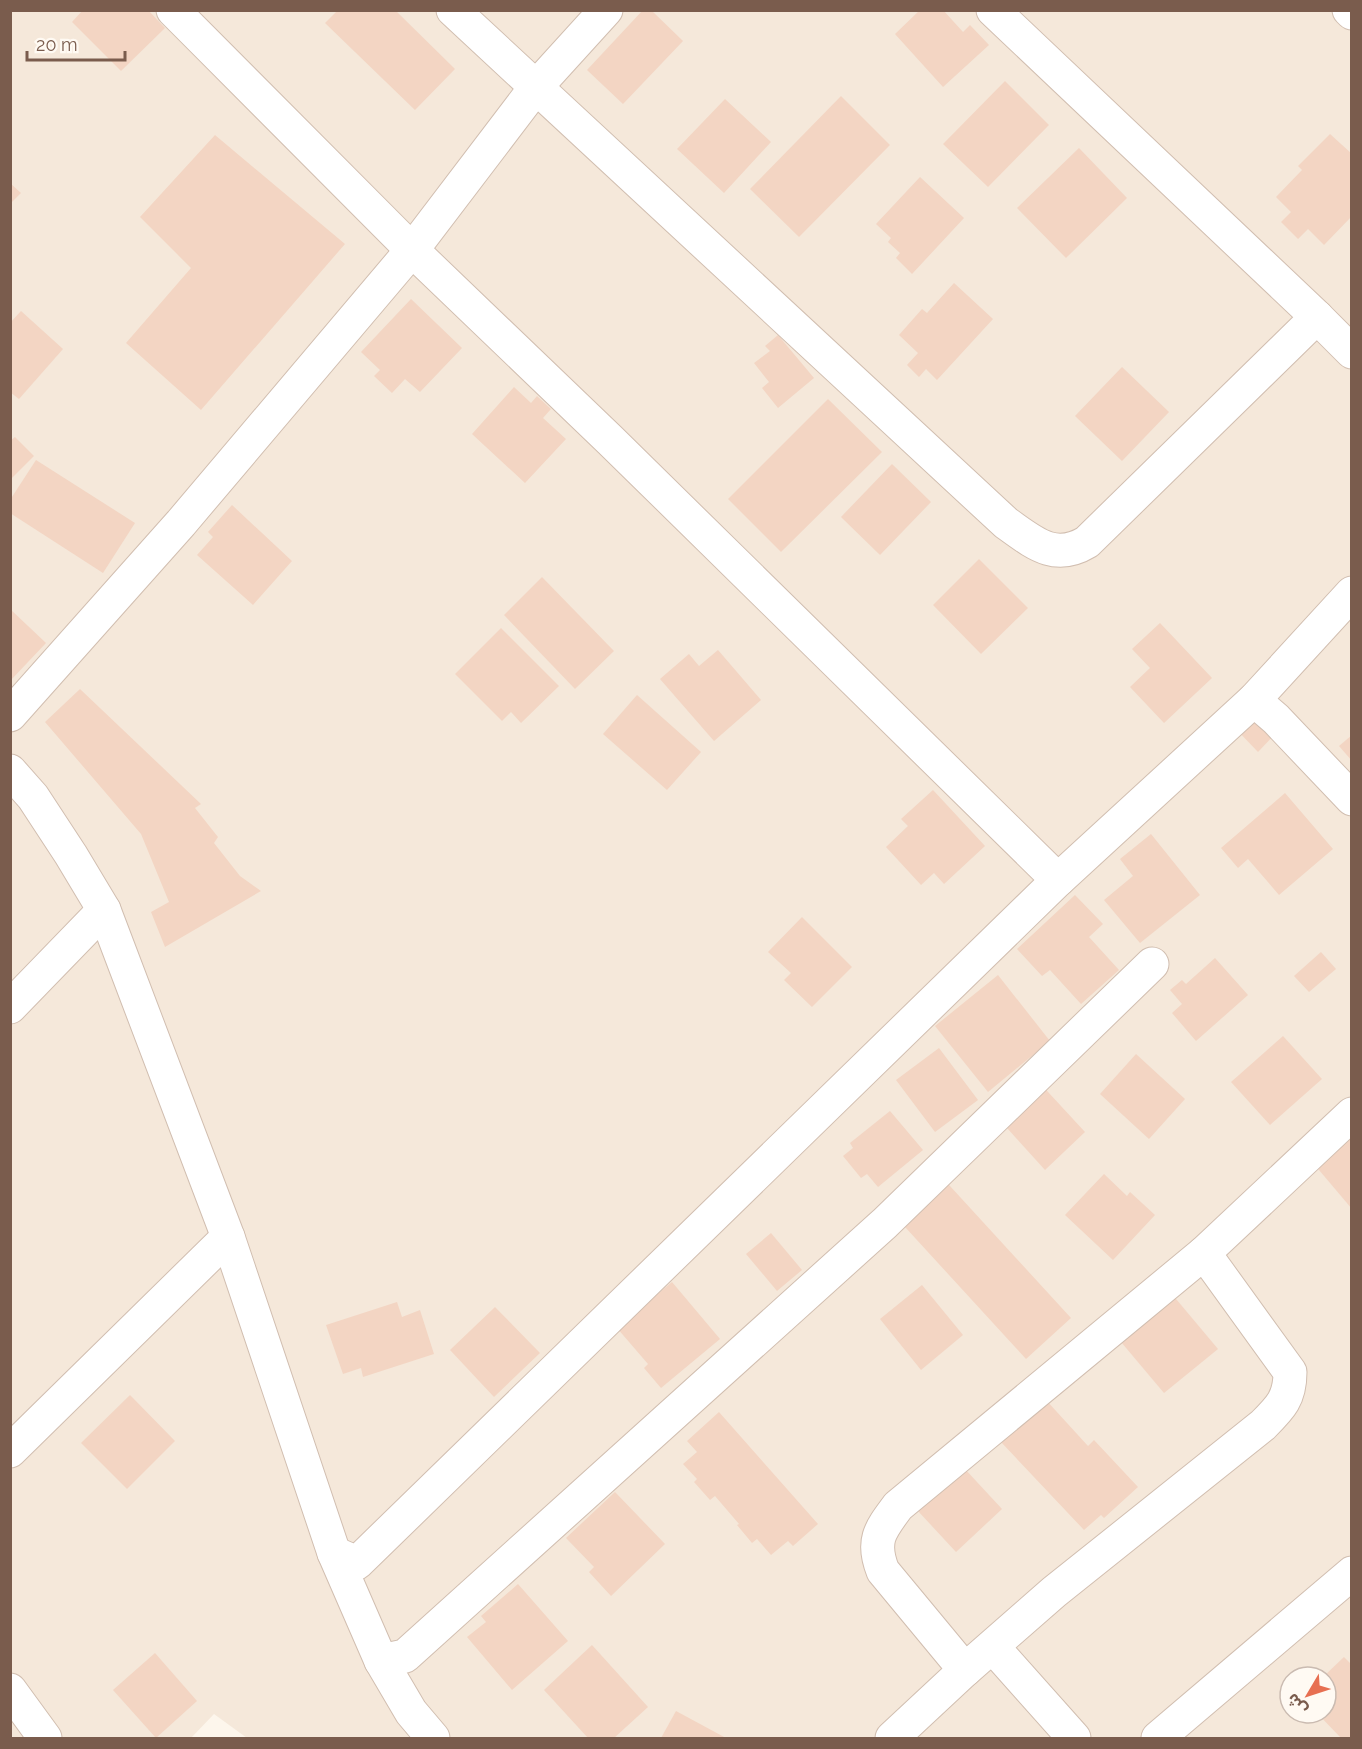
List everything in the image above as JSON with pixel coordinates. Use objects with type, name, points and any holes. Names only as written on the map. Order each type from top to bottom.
[{"type":"street","points":[[173,10],[412,250],[618,448],[1058,880]]},
{"type":"street","points":[[453,10],[1006,523],[1032,541],[1058,552],[1074,549],[1086,542],[1317,317]]},
{"type":"street","points":[[10,715],[189,514],[412,250],[536,87],[606,10]]},
{"type":"street","points":[[993,10],[1352,352]]},
{"type":"street","points":[[334,1553],[357,1563],[1058,880],[1254,700],[1352,593]]},
{"type":"street","points":[[1254,700],[1276,719],[1352,799]]},
{"type":"street","points":[[10,771],[33,797],[104,910],[228,1236],[334,1553],[381,1661],[411,1712],[433,1738]]},
{"type":"street","points":[[10,1007],[104,910]]},
{"type":"street","points":[[381,1661],[405,1656],[885,1223],[1152,964]]},
{"type":"street","points":[[965,1670],[883,1571],[877,1555],[876,1543],[883,1525],[898,1506],[1204,1253],[1352,1114]]},
{"type":"street","points":[[10,1451],[228,1236]]},
{"type":"street","points":[[892,1738],[1054,1592],[1263,1425],[1279,1408],[1290,1389],[1290,1372],[1204,1253]]},
{"type":"street","points":[[1158,1738],[1352,1572]]},
{"type":"street","points":[[993,1647],[1074,1738]]},
{"type":"street","points":[[10,1690],[45,1738]]},
{"type":"shaded area","points":[[11,11],[1351,11],[1351,1738],[247,1738],[214,1714],[191,1738],[11,1738]]},
{"type":"building","points":[[83,10],[148,10],[165,28],[121,71],[72,22]]},
{"type":"building","points":[[338,10],[395,10],[455,69],[415,110],[325,23]]},
{"type":"building","points":[[643,10],[651,10],[683,41],[623,104],[587,70]]},
{"type":"building","points":[[920,10],[943,10],[963,32],[970,25],[989,45],[943,87],[895,34]]},
{"type":"building","points":[[1005,81],[1049,125],[988,187],[943,144]]},
{"type":"building","points":[[841,96],[890,145],[799,237],[750,189]]},
{"type":"building","points":[[725,99],[771,142],[724,193],[677,149]]},
{"type":"building","points":[[1330,134],[1352,154],[1352,216],[1324,245],[1308,229],[1298,239],[1281,222],[1291,212],[1276,197],[1302,170],[1298,166]]},
{"type":"building","points":[[215,135],[345,244],[201,410],[126,343],[191,268],[140,217]]},
{"type":"building","points":[[1079,148],[1127,198],[1066,258],[1017,208]]},
{"type":"building","points":[[920,177],[964,218],[912,274],[896,258],[900,253],[888,242],[891,238],[876,224]]},
{"type":"building","points":[[10,183],[21,193],[10,204]]},
{"type":"building","points":[[954,283],[993,319],[937,380],[926,369],[919,377],[907,365],[918,353],[899,335],[922,309],[927,313]]},
{"type":"building","points":[[411,299],[462,348],[420,392],[405,379],[392,393],[374,376],[380,370],[361,352]]},
{"type":"building","points":[[21,311],[63,349],[19,399],[10,392],[10,323]]},
{"type":"building","points":[[778,335],[814,378],[778,408],[762,388],[769,382],[754,363],[770,351],[765,346]]},
{"type":"building","points":[[1122,367],[1169,412],[1122,461],[1075,416]]},
{"type":"building","points":[[514,387],[531,403],[537,396],[551,409],[543,418],[566,439],[525,483],[472,434]]},
{"type":"building","points":[[828,399],[882,452],[781,552],[728,499]]},
{"type":"building","points":[[15,437],[34,456],[10,480],[10,441]]},
{"type":"building","points":[[36,460],[135,523],[103,573],[10,513],[10,500]]},
{"type":"building","points":[[892,464],[931,502],[880,555],[841,517]]},
{"type":"building","points":[[232,505],[292,561],[253,605],[197,555],[213,537],[208,532]]},
{"type":"building","points":[[979,559],[1028,608],[981,654],[933,605]]},
{"type":"building","points":[[542,577],[614,651],[575,689],[504,615]]},
{"type":"building","points":[[10,609],[46,643],[10,681]]},
{"type":"building","points":[[1160,623],[1212,678],[1164,723],[1130,687],[1150,668],[1132,649]]},
{"type":"building","points":[[501,628],[559,686],[521,723],[511,712],[502,721],[455,674]]},
{"type":"building","points":[[718,650],[761,700],[714,741],[660,679],[689,654],[699,666]]},
{"type":"building","points":[[80,689],[201,804],[195,808],[218,837],[214,843],[240,876],[261,891],[165,947],[151,912],[169,902],[141,834],[45,722]]},
{"type":"building","points":[[637,695],[701,752],[667,790],[603,734]]},
{"type":"building","points":[[1250,711],[1274,735],[1258,752],[1234,727]]},
{"type":"building","points":[[1352,735],[1352,761],[1339,746]]},
{"type":"building","points":[[933,790],[985,846],[944,884],[934,873],[921,885],[886,847],[908,826],[901,819]]},
{"type":"building","points":[[1285,793],[1333,849],[1279,895],[1248,859],[1238,868],[1221,848]]},
{"type":"building","points":[[1151,834],[1200,895],[1140,943],[1104,900],[1133,876],[1120,859]]},
{"type":"building","points":[[1075,895],[1103,924],[1089,937],[1119,970],[1081,1004],[1050,970],[1042,976],[1017,949]]},
{"type":"building","points":[[802,917],[852,967],[812,1007],[784,980],[791,973],[768,952]]},
{"type":"building","points":[[1321,952],[1336,969],[1309,992],[1294,976]]},
{"type":"building","points":[[1215,958],[1248,995],[1196,1041],[1172,1013],[1182,1004],[1170,990],[1182,980],[1186,984]]},
{"type":"building","points":[[998,975],[1050,1041],[988,1092],[935,1026]]},
{"type":"building","points":[[1283,1036],[1322,1079],[1270,1125],[1231,1082]]},
{"type":"building","points":[[939,1048],[978,1100],[935,1132],[896,1080]]},
{"type":"building","points":[[1136,1054],[1185,1099],[1149,1139],[1100,1094]]},
{"type":"building","points":[[1037,1080],[1085,1132],[1045,1170],[1007,1128],[1016,1119],[1006,1109]]},
{"type":"building","points":[[890,1111],[923,1150],[878,1187],[867,1174],[861,1178],[843,1156],[853,1148],[850,1143]]},
{"type":"building","points":[[1352,1120],[1352,1209],[1308,1157]]},
{"type":"building","points":[[939,1174],[1071,1318],[1026,1359],[894,1215]]},
{"type":"building","points":[[1104,1174],[1127,1196],[1130,1192],[1155,1215],[1113,1260],[1065,1215]]},
{"type":"building","points":[[771,1233],[802,1270],[777,1291],[746,1254]]},
{"type":"building","points":[[672,1282],[720,1339],[661,1388],[644,1368],[648,1364],[617,1328]]},
{"type":"building","points":[[922,1285],[963,1335],[921,1370],[880,1319]]},
{"type":"building","points":[[1166,1287],[1218,1349],[1164,1393],[1116,1336]]},
{"type":"building","points":[[397,1302],[402,1317],[420,1310],[434,1354],[363,1377],[361,1368],[343,1374],[326,1325]]},
{"type":"building","points":[[495,1307],[540,1353],[494,1397],[450,1350]]},
{"type":"building","points":[[130,1395],[175,1441],[127,1489],[81,1443]]},
{"type":"building","points":[[1046,1400],[1088,1446],[1094,1440],[1138,1487],[1104,1518],[1101,1515],[1084,1530],[1001,1442]]},
{"type":"building","points":[[719,1412],[818,1524],[793,1546],[788,1541],[771,1555],[757,1539],[752,1543],[715,1496],[710,1500],[694,1482],[697,1479],[683,1464],[697,1452],[687,1441]]},
{"type":"building","points":[[964,1468],[1002,1509],[956,1552],[918,1511]]},
{"type":"building","points":[[615,1492],[665,1544],[611,1596],[589,1572],[594,1567],[566,1538]]},
{"type":"building","points":[[518,1584],[568,1641],[512,1690],[467,1637],[486,1622],[481,1616]]},
{"type":"building","points":[[592,1645],[648,1707],[614,1738],[588,1738],[544,1690]]},
{"type":"building","points":[[155,1653],[197,1701],[156,1738],[113,1690]]},
{"type":"building","points":[[1344,1657],[1352,1665],[1352,1738],[1341,1738],[1329,1725],[1338,1725],[1338,1665],[1336,1665]]},
{"type":"building","points":[[676,1711],[726,1738],[661,1738]]}]
